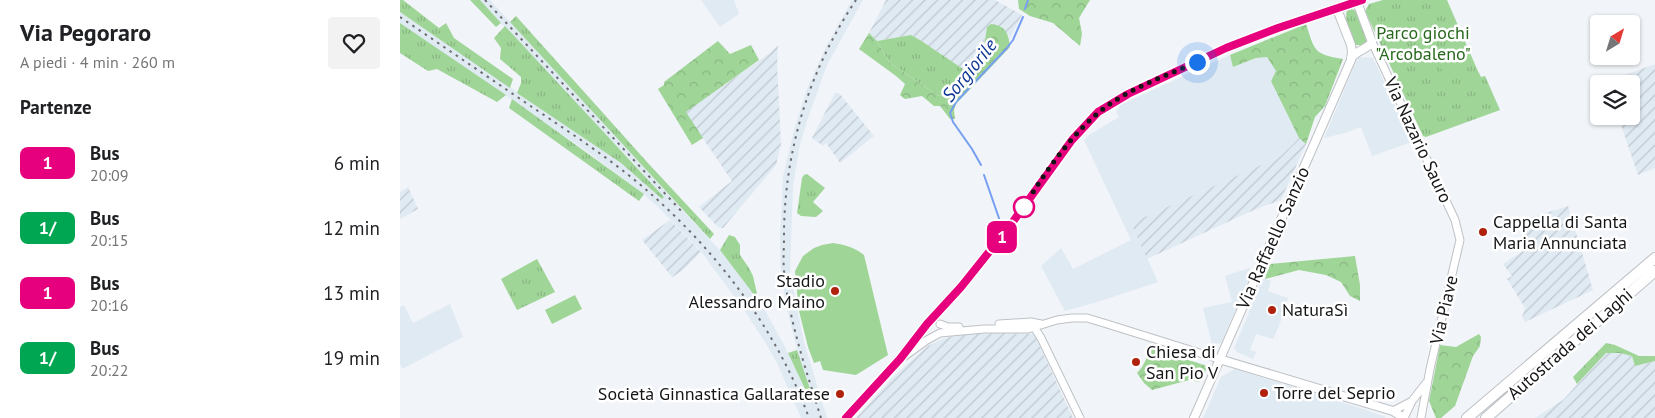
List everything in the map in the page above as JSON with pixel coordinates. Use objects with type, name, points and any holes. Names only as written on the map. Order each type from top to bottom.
[{"type":"highway","name":"Autostrada dei Laghi","points":[[1467,418],[1655,256]]},
{"type":"highway","name":"Autostrada dei Laghi","points":[[1486,418],[1655,271]]},
{"type":"highway","points":[[1493,418],[1551,365],[1575,340]]},
{"type":"highway","points":[[1458,418],[1481,405]]},
{"type":"main road","points":[[1360,1],[1366,46],[1351,58],[1351,45],[1337,9],[1360,1]]},
{"type":"main road","name":"Via Raffaello Sanzio","points":[[1194,418],[1351,58]]},
{"type":"main road","points":[[1220,359],[1393,411],[1404,418]]},
{"type":"street","points":[[1220,359],[1087,318],[1058,320],[1028,329],[984,329],[937,335],[928,334],[945,306],[1002,236],[1072,140],[1102,110],[1128,94],[1226,48],[1278,28],[1337,9]]},
{"type":"street","points":[[1351,45],[1356,49],[1366,46]]},
{"type":"street","name":"Via Nazario Sauro","points":[[1366,46],[1376,51],[1454,220],[1460,240]]},
{"type":"street","name":"Via Piave","points":[[1421,418],[1460,240]]},
{"type":"street","points":[[934,323],[954,328],[1031,322],[1037,326],[1080,418]]},
{"type":"street","points":[[900,359],[926,340],[937,335],[941,328],[934,323]]},
{"type":"street","points":[[846,418],[934,323]]},
{"type":"street","name":"Via Piave","points":[[1404,418],[1412,401],[1428,380]]},
{"type":"street","name":"Via Piave","points":[[1393,411],[1412,401]]},
{"type":"shaded area","points":[[480,0],[490,0],[724,255],[762,305],[806,391],[810,389],[786,306],[781,269],[780,239],[783,177],[794,130],[807,89],[827,45],[852,0],[863,0],[827,65],[800,144],[793,187],[790,273],[804,342],[827,418],[801,418],[778,365],[742,307],[700,250],[657,206],[639,190],[585,150],[400,23],[400,12],[621,163],[662,199],[664,197],[627,156],[586,115]]},
{"type":"shaded area","points":[[701,0],[734,0],[739,14],[720,27]]},
{"type":"shaded area","points":[[886,0],[995,0],[1022,15],[1009,40],[1009,35],[991,24],[987,27],[983,53],[966,71],[911,35],[877,41],[869,33]]},
{"type":"shaded area","points":[[778,45],[777,64],[781,144],[776,165],[723,228],[718,227],[699,207],[732,181],[685,112],[770,53]]},
{"type":"shaded area","points":[[1230,55],[1234,67],[1266,56],[1276,71],[1271,81],[1299,138],[1281,156],[1131,223],[1158,282],[1065,311],[1041,266],[1061,248],[1073,269],[1131,240],[1084,140],[1119,117],[1116,112],[1120,105]]},
{"type":"shaded area","points":[[1358,57],[1373,58],[1412,142],[1372,156],[1361,127],[1324,138]]},
{"type":"shaded area","points":[[1655,64],[1655,168],[1638,175],[1621,125],[1640,125],[1640,75],[1625,75]]},
{"type":"shaded area","points":[[835,93],[839,93],[874,136],[840,163],[826,143],[823,146],[812,138]]},
{"type":"shaded area","points":[[1299,138],[1306,144],[1281,200],[1256,209],[1147,259],[1131,223],[1281,156]]},
{"type":"shaded area","points":[[408,187],[418,209],[400,219],[400,192]]},
{"type":"shaded area","points":[[1568,206],[1593,290],[1525,322],[1522,317],[1525,308],[1507,279],[1512,276],[1503,264],[1529,247],[1521,221]]},
{"type":"shaded area","points":[[670,220],[701,252],[682,271],[672,277],[642,240]]},
{"type":"shaded area","points":[[1249,268],[1252,271],[1221,343],[1212,344],[1203,308],[1232,302],[1225,276]]},
{"type":"shaded area","points":[[1263,278],[1271,281],[1268,291],[1288,298],[1273,339],[1256,334],[1250,350],[1256,352],[1253,359],[1237,352],[1234,348]]},
{"type":"shaded area","points":[[450,304],[463,337],[402,369],[400,364],[400,307],[404,305],[413,323]]},
{"type":"shaded area","points":[[1034,334],[1073,418],[856,418],[894,376],[928,346],[956,335]]},
{"type":"shaded area","points":[[1606,353],[1620,353],[1633,356],[1635,366],[1655,361],[1655,418],[1535,418],[1563,400]]},
{"type":"shaded area","name":"Torre del Seprio","points":[[1235,369],[1386,417],[1203,418],[1221,377]]},
{"type":"green space","points":[[400,0],[403,0],[439,28],[446,23],[454,38],[513,79],[510,88],[400,12]]},
{"type":"green space","points":[[470,0],[480,0],[501,23],[496,27]]},
{"type":"green space","points":[[1018,0],[1090,0],[1079,18],[1082,34],[1080,46],[1053,23],[1030,16],[1019,9]]},
{"type":"green space","name":"Parco giochi \"Arcobaleno\"","points":[[1383,0],[1447,0],[1477,69],[1481,77],[1485,76],[1500,110],[1426,137],[1423,136],[1365,11],[1369,4]]},
{"type":"green space","points":[[1352,9],[1359,14],[1367,33],[1369,42],[1362,45],[1355,45],[1348,28],[1347,10]]},
{"type":"green space","points":[[516,16],[714,234],[710,239],[510,22]]},
{"type":"green space","points":[[400,23],[506,95],[497,102],[437,69],[428,71],[400,53]]},
{"type":"green space","points":[[991,24],[1003,28],[1009,38],[1010,47],[956,104],[954,110],[955,119],[950,119],[940,106],[934,106],[922,96],[905,99],[900,95],[905,84],[859,49],[869,33],[877,41],[889,62],[937,95],[943,96],[983,53],[987,27]]},
{"type":"green space","points":[[1306,24],[1311,40],[1320,53],[1343,59],[1325,106],[1315,117],[1306,144],[1299,138],[1271,81],[1276,71],[1267,57],[1256,58],[1233,67],[1230,55]]},
{"type":"green space","points":[[505,26],[664,197],[662,199],[621,163],[517,93],[521,77],[500,59],[501,48],[494,38]]},
{"type":"green space","points":[[911,35],[966,71],[943,96],[937,95],[889,62],[877,41]]},
{"type":"green space","points":[[718,41],[730,54],[751,45],[759,60],[686,112],[703,138],[692,145],[658,89],[664,85],[664,82]]},
{"type":"green space","points":[[1461,47],[1469,63],[1445,76],[1436,59]]},
{"type":"green space","points":[[512,99],[644,194],[639,201],[509,108]]},
{"type":"green space","points":[[807,174],[825,188],[813,202],[823,211],[816,217],[801,216],[797,213],[802,178]]},
{"type":"green space","points":[[729,235],[735,237],[740,245],[740,255],[753,276],[758,300],[720,250]]},
{"type":"green space","name":"Stadio Alessandro Maino","points":[[833,243],[857,250],[864,255],[888,355],[856,375],[823,370],[820,361],[814,363],[799,311],[795,271],[803,256],[814,248]]},
{"type":"green space","points":[[1355,256],[1360,285],[1360,301],[1350,296],[1341,282],[1326,275],[1299,270],[1265,279],[1269,264]]},
{"type":"green space","points":[[537,259],[555,292],[517,310],[501,279]]},
{"type":"green space","points":[[575,295],[582,309],[552,324],[545,310]]},
{"type":"green space","points":[[1479,334],[1481,337],[1480,346],[1473,356],[1455,406],[1441,418],[1436,418],[1429,401],[1440,345],[1456,347]]},
{"type":"green space","points":[[1606,343],[1639,356],[1655,356],[1655,361],[1635,366],[1632,356],[1620,353],[1606,353],[1577,384],[1573,377]]},
{"type":"green space","points":[[1152,348],[1207,366],[1203,379],[1199,382],[1189,380],[1152,390],[1137,373]]},
{"type":"green space","points":[[797,350],[810,389],[806,391],[788,353]]},
{"type":"waterway","name":"Sorgiorile","points":[[1025,9],[1028,0]]},
{"type":"waterway","name":"Sorgiorile","points":[[981,165],[953,122],[950,113],[956,102],[1013,40],[1023,17]]},
{"type":"waterway","name":"Sorgiorile","points":[[984,175],[1001,224]]},
{"type":"railway","points":[[485,0],[684,214]]},
{"type":"railway","points":[[821,418],[799,345],[786,290],[784,271],[785,205],[794,143],[802,113],[825,55],[839,27],[856,0]]},
{"type":"railway","points":[[400,17],[608,159],[676,217],[700,242],[744,296],[781,355],[809,418]]},
{"type":"bus line","name":"1","points":[[846,418],[900,359],[927,324],[961,287],[1009,227],[1072,140],[1098,112],[1128,94],[1226,48],[1278,28],[1362,0]]},
{"type":"place","name":"Cappella di Santa Maria Annunciata","points":[[1483,232]]},
{"type":"place","name":"Stadio Alessandro Maino","points":[[835,291]]},
{"type":"place","name":"NaturaSì","points":[[1272,310]]},
{"type":"place","name":"Chiesa di San Pio V","points":[[1136,362]]},
{"type":"place","name":"Torre del Seprio","points":[[1264,393]]},
{"type":"place","name":"Società Ginnastica Gallaratese","points":[[840,394]]},
{"type":"route","points":[[1024,207],[1072,140],[1098,112],[1121,97],[1197,62]]}]
